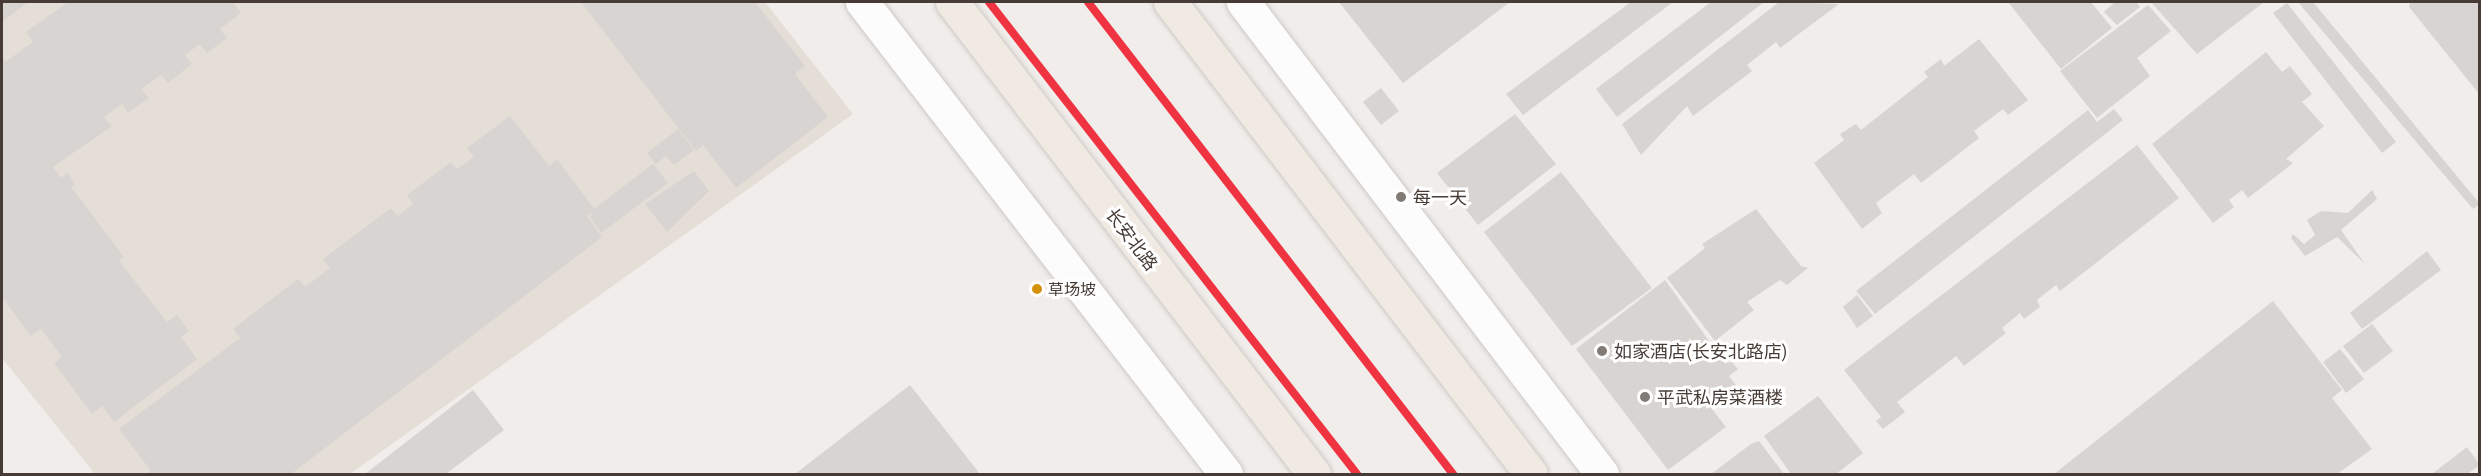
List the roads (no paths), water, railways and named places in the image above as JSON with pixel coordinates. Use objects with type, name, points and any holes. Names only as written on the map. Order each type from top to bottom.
[{"type":"main road","name":"长安北路","points":[[952,2],[1314,474]]},
{"type":"main road","points":[[1170,2],[1531,474]]},
{"type":"street","points":[[862,2],[1226,474]]},
{"type":"street","points":[[1244,2],[1602,474]]},
{"type":"place","name":"每一天","points":[[1401,197]]},
{"type":"place","name":"草场坡","points":[[1037,289]]},
{"type":"place","name":"如家酒店(长安北路店)","points":[[1602,351]]},
{"type":"place","name":"平武私房菜酒楼","points":[[1645,397]]}]
